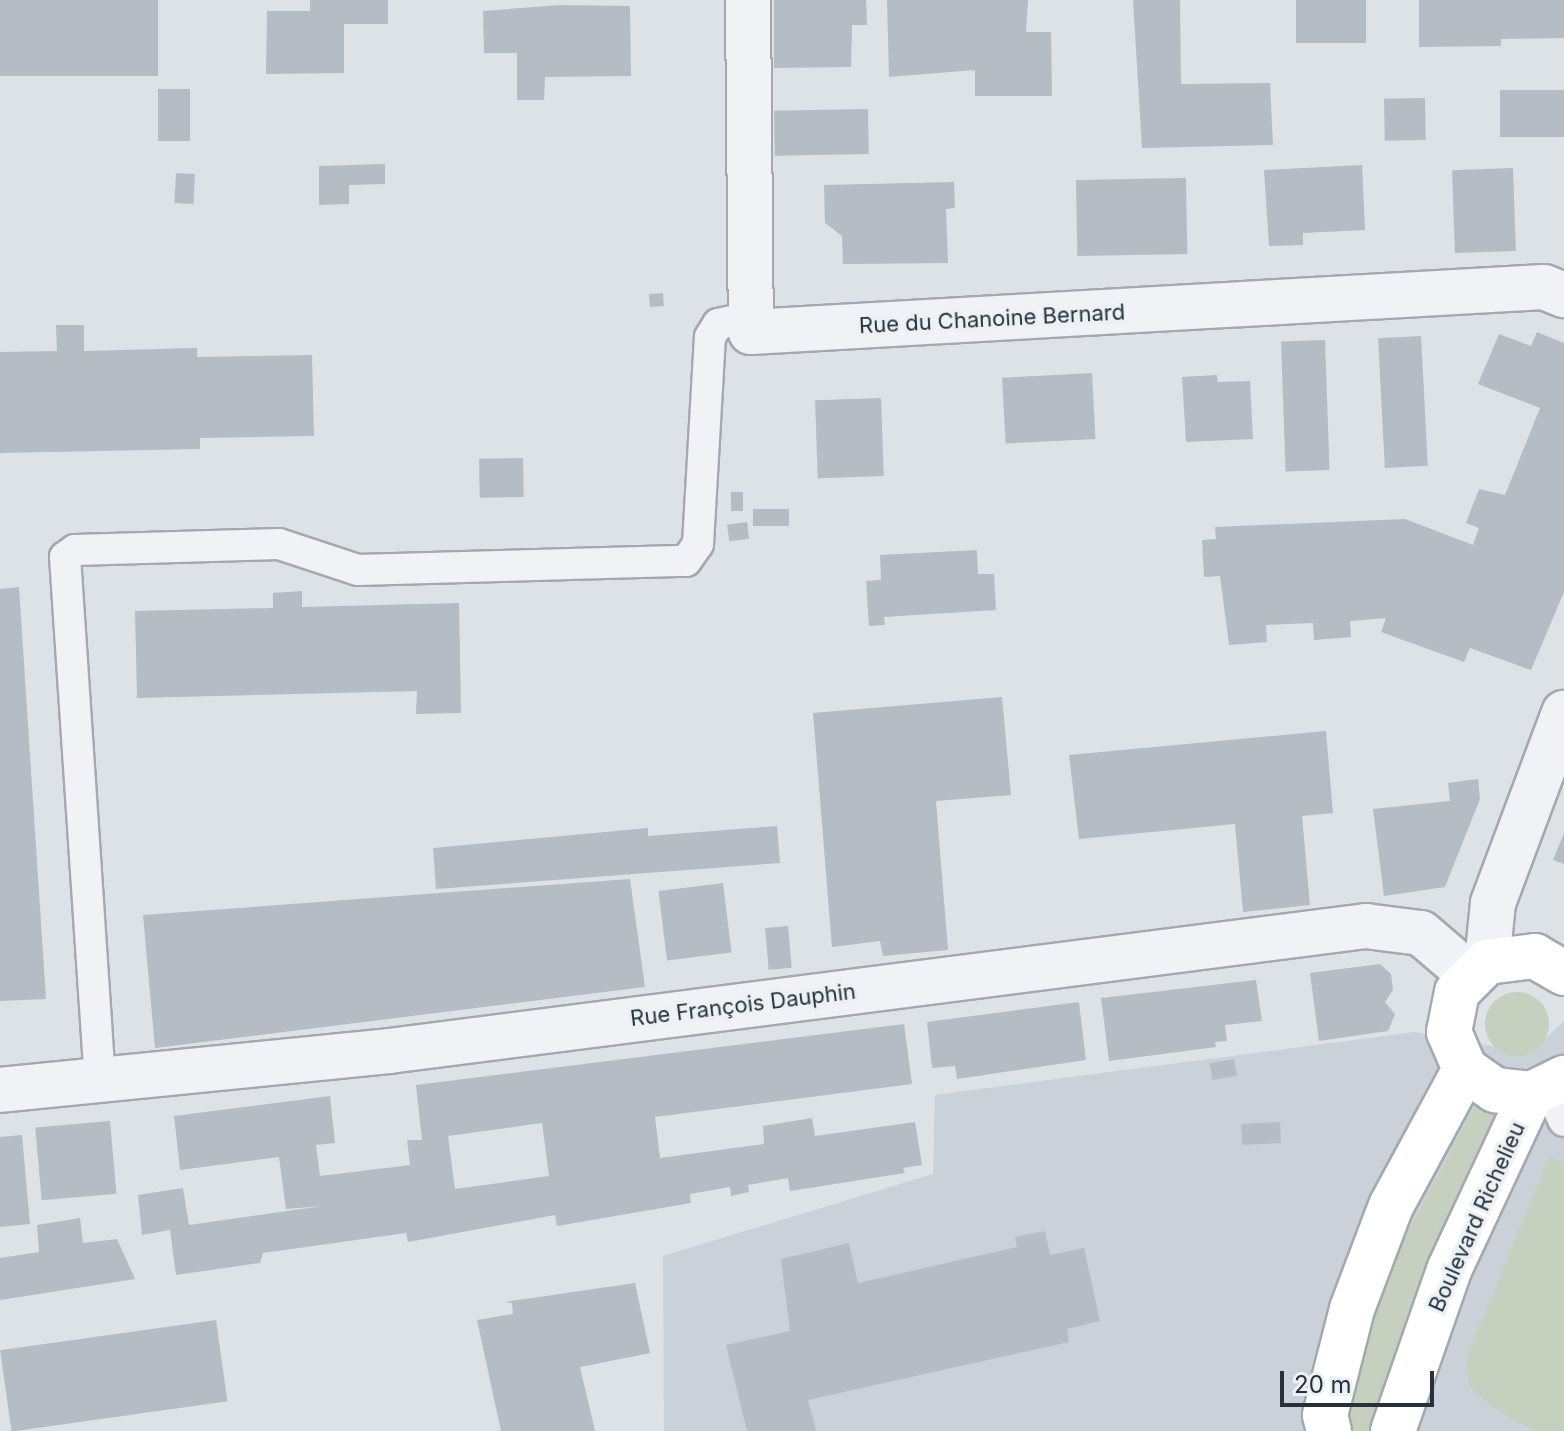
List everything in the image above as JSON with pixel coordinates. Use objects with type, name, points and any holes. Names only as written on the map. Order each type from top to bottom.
[{"type":"main road","points":[[1552,1095],[1495,1090],[1465,1069],[1449,1032],[1457,992],[1478,969],[1535,956],[1564,973]]},
{"type":"main road","points":[[1329,1431],[1325,1415],[1352,1309],[1391,1206],[1465,1069]]},
{"type":"main road","name":"Boulevard Richelieu","points":[[1393,1431],[1449,1270],[1552,1095]]},
{"type":"street","points":[[748,0],[751,317]]},
{"type":"street","name":"Rue du Chanoine Bernard","points":[[751,317],[751,332],[1544,287],[1564,295]]},
{"type":"street","points":[[1478,969],[1493,903],[1564,713]]},
{"type":"street","name":"Rue François Dauphin","points":[[0,1090],[100,1082],[1366,926],[1421,933],[1478,969]]},
{"type":"lane","points":[[100,1082],[65,557],[75,550],[279,544],[358,570],[686,561],[698,544],[710,337],[718,324],[751,317]]},
{"type":"shaded area","points":[[1564,1021],[1564,1431],[664,1431],[663,1256],[933,1174],[935,1095],[1415,1032],[1530,1053]]},
{"type":"green space","points":[[1511,992],[1523,992],[1540,1001],[1547,1012],[1547,1036],[1540,1047],[1523,1056],[1511,1056],[1499,1051],[1490,1042],[1485,1030],[1485,1018],[1490,1006],[1499,997]]},
{"type":"green space","points":[[1493,1105],[1501,1124],[1427,1267],[1373,1431],[1341,1431],[1368,1327],[1396,1254],[1474,1108]]},
{"type":"green space","points":[[1549,1158],[1564,1162],[1564,1431],[1534,1431],[1492,1407],[1469,1386],[1466,1359]]},
{"type":"building","points":[[0,0],[158,0],[158,76],[0,76]]},
{"type":"building","points":[[310,0],[388,0],[388,24],[344,24],[344,73],[266,74],[267,11],[310,11]]},
{"type":"building","points":[[774,0],[866,0],[867,25],[852,25],[851,67],[774,68]]},
{"type":"building","points":[[887,0],[1028,0],[1026,32],[1051,32],[1052,96],[975,96],[975,70],[889,77]]},
{"type":"building","points":[[1133,0],[1180,0],[1181,84],[1270,83],[1273,145],[1142,148]]},
{"type":"building","points":[[1296,0],[1366,0],[1366,43],[1296,43]]},
{"type":"building","points":[[1419,0],[1564,0],[1564,38],[1501,39],[1501,46],[1419,47]]},
{"type":"building","points":[[560,5],[630,6],[631,76],[545,77],[544,100],[517,100],[517,53],[484,53],[483,11]]},
{"type":"building","points":[[158,89],[190,89],[190,141],[158,141]]},
{"type":"building","points":[[1500,90],[1564,90],[1564,137],[1500,137]]},
{"type":"building","points":[[1425,98],[1426,140],[1385,141],[1384,99]]},
{"type":"building","points":[[868,109],[869,154],[775,156],[774,111]]},
{"type":"building","points":[[385,164],[385,184],[349,185],[349,204],[319,205],[319,166]]},
{"type":"building","points":[[1362,165],[1365,230],[1303,233],[1303,245],[1269,246],[1264,170]]},
{"type":"building","points":[[1513,168],[1516,251],[1455,253],[1452,170]]},
{"type":"building","points":[[176,173],[195,174],[193,204],[174,203]]},
{"type":"building","points":[[1186,178],[1187,254],[1077,256],[1076,180]]},
{"type":"building","points":[[954,182],[955,208],[946,209],[948,263],[843,264],[842,236],[825,223],[824,185]]},
{"type":"building","points":[[663,293],[664,306],[650,307],[649,294]]},
{"type":"building","points":[[56,325],[84,325],[84,351],[197,348],[197,357],[312,355],[314,436],[200,438],[200,449],[0,453],[0,352],[57,351]]},
{"type":"building","points":[[1537,332],[1564,343],[1564,592],[1531,670],[1470,648],[1464,662],[1381,632],[1386,618],[1350,621],[1351,637],[1314,640],[1313,623],[1266,625],[1267,642],[1229,645],[1220,576],[1204,577],[1202,540],[1216,539],[1215,527],[1405,519],[1473,545],[1479,528],[1466,523],[1479,489],[1505,495],[1540,408],[1478,384],[1499,334],[1531,346]]},
{"type":"building","points":[[1421,336],[1428,466],[1385,468],[1378,338]]},
{"type":"building","points":[[1325,340],[1330,470],[1286,471],[1281,342]]},
{"type":"building","points":[[1092,373],[1095,439],[1006,444],[1002,378]]},
{"type":"building","points":[[1217,375],[1218,382],[1250,381],[1253,439],[1186,442],[1182,377]]},
{"type":"building","points":[[881,398],[884,476],[818,478],[815,400]]},
{"type":"building","points":[[523,458],[524,497],[480,498],[479,459]]},
{"type":"building","points":[[731,492],[743,492],[743,511],[731,511]]},
{"type":"building","points":[[753,509],[789,509],[789,526],[753,526]]},
{"type":"building","points":[[747,522],[749,539],[729,541],[727,524]]},
{"type":"building","points":[[977,550],[978,574],[994,574],[996,610],[884,617],[885,625],[869,626],[866,581],[881,580],[880,555]]},
{"type":"building","points":[[19,587],[46,999],[0,1001],[0,589]]},
{"type":"building","points":[[302,591],[302,607],[459,603],[461,713],[416,714],[417,691],[137,698],[135,611],[273,608],[273,593]]},
{"type":"building","points":[[1002,697],[1011,795],[936,801],[948,950],[883,956],[880,941],[832,947],[813,713]]},
{"type":"building","points":[[1326,731],[1333,813],[1302,816],[1310,905],[1243,912],[1235,824],[1079,839],[1069,755]]},
{"type":"building","points":[[1478,779],[1480,799],[1445,887],[1384,896],[1373,809],[1450,801],[1448,783]]},
{"type":"building","points":[[777,826],[780,863],[436,889],[433,848],[648,828],[648,836]]},
{"type":"building","points":[[1564,833],[1564,864],[1553,860]]},
{"type":"building","points":[[630,879],[645,987],[155,1048],[143,915]]},
{"type":"building","points":[[723,883],[732,952],[667,960],[658,891]]},
{"type":"building","points":[[788,926],[792,968],[769,970],[765,928]]},
{"type":"building","points":[[1380,964],[1391,974],[1393,990],[1385,1002],[1395,1014],[1388,1031],[1319,1041],[1310,973]]},
{"type":"building","points":[[1256,980],[1262,1021],[1225,1025],[1227,1041],[1215,1042],[1216,1047],[1109,1061],[1101,998]]},
{"type":"building","points":[[1079,1002],[1086,1060],[957,1079],[955,1066],[932,1068],[927,1022]]},
{"type":"building","points":[[904,1024],[912,1084],[655,1117],[660,1158],[764,1144],[763,1126],[812,1118],[815,1136],[915,1122],[922,1165],[903,1168],[905,1173],[790,1191],[788,1178],[748,1185],[749,1192],[731,1196],[730,1187],[690,1194],[691,1203],[557,1226],[555,1215],[408,1242],[406,1233],[263,1253],[260,1263],[176,1275],[170,1230],[142,1235],[138,1195],[183,1188],[189,1225],[323,1206],[286,1209],[279,1157],[180,1170],[174,1116],[330,1096],[335,1143],[316,1145],[320,1176],[410,1165],[407,1140],[422,1140],[416,1085]],"holes":[[[542,1123],[549,1176],[455,1189],[448,1136]]]},
{"type":"building","points":[[1234,1059],[1237,1076],[1212,1080],[1209,1063]]},
{"type":"building","points":[[110,1121],[116,1194],[42,1200],[35,1128]]},
{"type":"building","points":[[1280,1122],[1281,1143],[1242,1145],[1241,1124]]},
{"type":"building","points":[[22,1135],[30,1224],[0,1227],[0,1137]]},
{"type":"building","points":[[80,1218],[83,1243],[117,1239],[135,1279],[0,1300],[0,1258],[39,1252],[37,1225]]},
{"type":"building","points":[[1045,1231],[1050,1255],[1084,1248],[1100,1321],[1067,1329],[1069,1342],[808,1400],[816,1431],[747,1431],[726,1345],[790,1331],[781,1259],[849,1243],[858,1283],[1017,1247],[1015,1237]]},
{"type":"building","points":[[635,1283],[650,1353],[580,1367],[595,1431],[501,1431],[477,1320],[513,1314],[512,1303],[505,1302]]},
{"type":"building","points":[[216,1320],[227,1401],[11,1431],[0,1350]]}]
